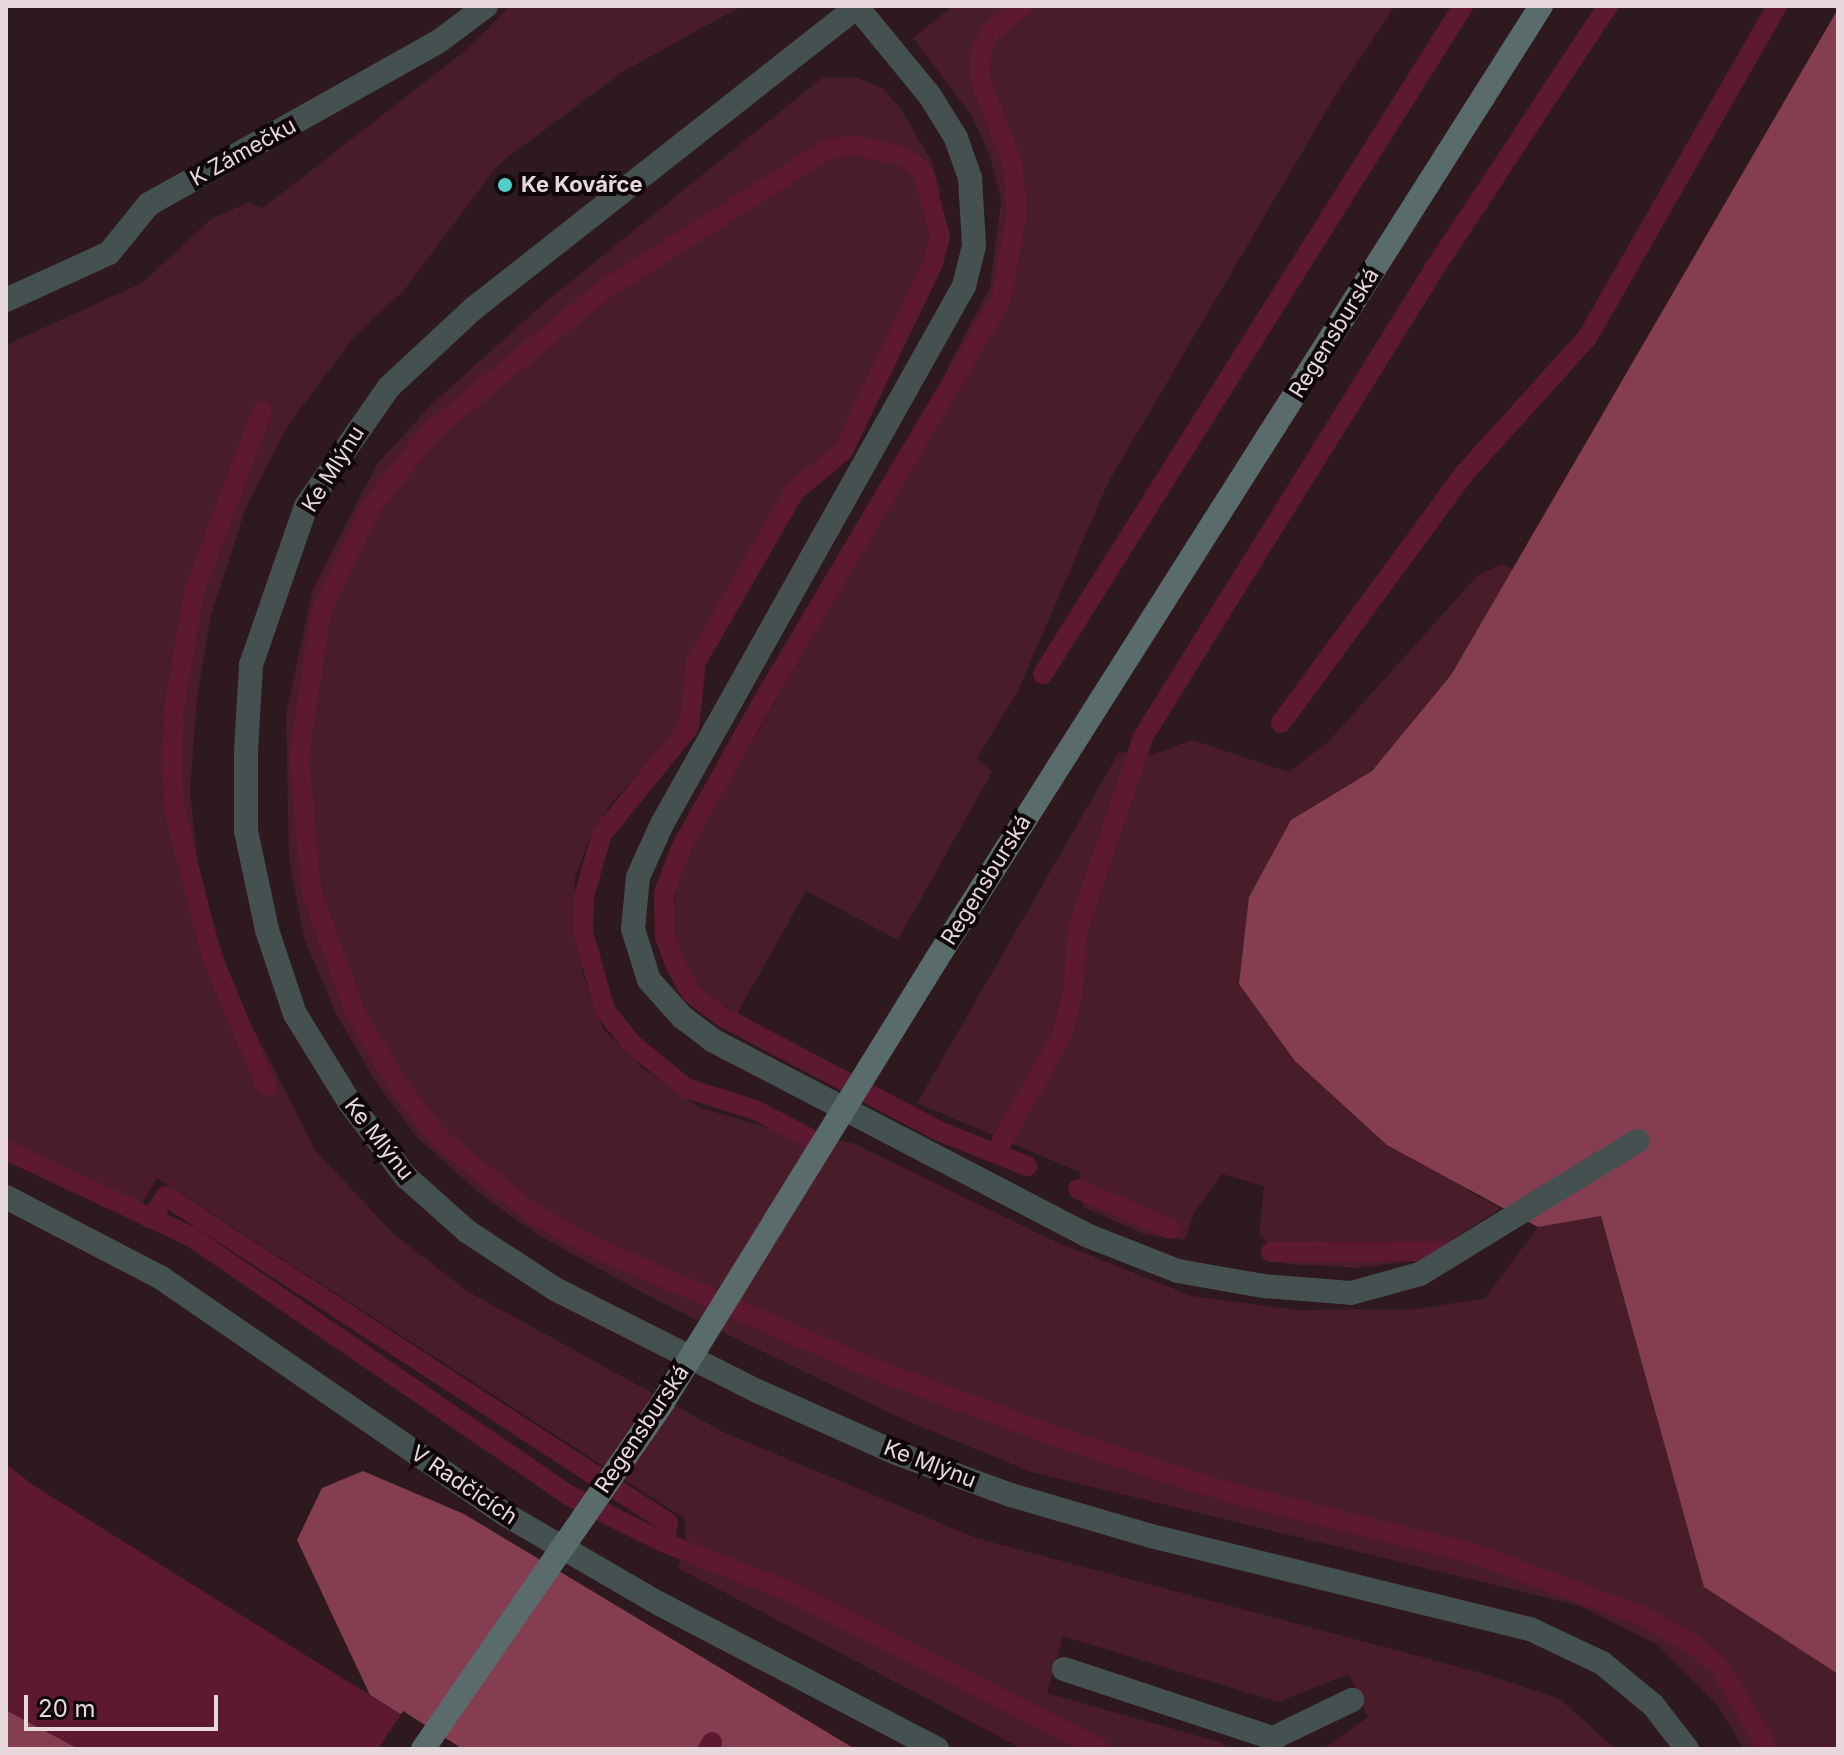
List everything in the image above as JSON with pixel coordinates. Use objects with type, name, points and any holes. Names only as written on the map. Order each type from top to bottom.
[{"type":"main road","name":"Regensburská","points":[[423,1749],[663,1402],[936,960],[1541,6]]},
{"type":"street","name":"K Zámečku","points":[[6,300],[109,253],[149,204],[438,42],[486,6]]},
{"type":"street","points":[[857,6],[930,96],[956,138],[970,178],[974,246],[964,286],[662,824],[638,877],[633,929],[649,980],[682,1017],[712,1040],[1086,1235],[1178,1271],[1263,1286],[1351,1293],[1420,1274],[1637,1141]]},
{"type":"street","name":"Ke Mlýnu","points":[[857,6],[474,308],[389,387],[306,506],[251,665],[246,751],[246,831],[267,930],[295,1014],[350,1103],[406,1177],[468,1232],[555,1289],[757,1391],[896,1453],[1011,1495],[1151,1536],[1530,1629],[1602,1663],[1653,1705],[1687,1749]]},
{"type":"street","name":"V Radčicích","points":[[6,1197],[160,1277],[508,1516],[658,1603],[937,1749]]},
{"type":"street","points":[[1064,1669],[1272,1743],[1352,1700]]},
{"type":"shaded area","points":[[509,6],[742,6],[624,71],[499,164],[405,289],[354,337],[289,424],[247,505],[211,615],[197,698],[190,792],[200,880],[234,990],[315,1150],[394,1234],[467,1291],[723,1432],[976,1538],[1478,1672],[1560,1699],[1615,1749],[1323,1749],[1368,1717],[1349,1674],[1278,1702],[1063,1636],[1047,1693],[1223,1743],[1228,1749],[1023,1749],[678,1568],[686,1538],[684,1518],[157,1178],[133,1220],[6,1159],[6,345],[142,283],[212,218],[248,203],[263,208],[471,46]]},
{"type":"shaded area","points":[[953,6],[1395,6],[1338,91],[1108,483],[1017,693],[977,758],[992,772],[898,940],[806,891],[737,1014],[693,983],[677,946],[673,913],[677,883],[692,847],[941,410],[948,367],[990,287],[1001,200],[989,153],[971,115],[913,38]]},
{"type":"shaded area","points":[[1838,9],[1838,1674],[1704,1587],[1601,1216],[1538,1227],[1387,1145],[1295,1061],[1239,984],[1249,897],[1291,820],[1372,771],[1451,675]]},
{"type":"shaded area","points":[[823,77],[858,78],[884,89],[900,108],[932,162],[940,190],[932,254],[841,445],[793,482],[689,662],[682,725],[610,805],[587,844],[575,878],[574,922],[583,975],[603,1029],[643,1068],[698,1107],[768,1128],[853,1143],[1052,1240],[1192,1296],[1296,1310],[1417,1309],[1485,1298],[1538,1227],[1601,1216],[1704,1586],[1838,1672],[1838,1749],[1744,1749],[1717,1705],[1658,1645],[1580,1606],[1031,1472],[898,1417],[656,1300],[538,1235],[479,1193],[415,1135],[377,1084],[337,1016],[304,938],[289,859],[286,714],[313,588],[377,464],[430,406],[543,304]]},
{"type":"shaded area","points":[[1502,564],[1513,569],[1451,675],[1372,771],[1291,820],[1468,1191],[1501,1208],[1421,1260],[1358,1268],[1287,1264],[1259,1234],[1264,1186],[1222,1174],[1194,1213],[1185,1240],[1146,1235],[1083,1207],[1079,1172],[917,1103],[1119,752],[1152,755],[1192,740],[1289,772],[1328,742],[1477,576]]},
{"type":"shaded area","points":[[6,1464],[33,1485],[456,1749],[79,1749],[6,1710]]},
{"type":"shaded area","points":[[363,1471],[464,1514],[855,1749],[456,1749],[370,1695],[297,1540],[322,1488]]},
{"type":"shaded area","points":[[6,1710],[79,1749],[6,1749]]},
{"type":"pier","points":[[403,1711],[458,1746],[460,1749],[378,1749]]},
{"type":"waterway","points":[[1022,6],[990,34],[980,52],[979,76],[1013,165],[1017,212],[1001,300],[762,703],[681,848],[664,893],[665,936],[675,964],[691,993],[721,1016],[939,1131],[1027,1166]]},
{"type":"waterway","points":[[1043,674],[1463,6]]},
{"type":"waterway","points":[[996,1152],[1062,1035],[1073,991],[1077,931],[1143,737],[1433,271],[1608,6]]},
{"type":"waterway","points":[[1281,723],[1463,475],[1587,338],[1777,6]]},
{"type":"waterway","points":[[809,1138],[756,1110],[686,1088],[632,1044],[605,1010],[583,932],[584,896],[602,834],[689,727],[696,662],[794,492],[843,451],[933,263],[940,237],[923,173],[904,156],[852,145],[828,149],[601,292],[430,433],[371,507],[321,612],[299,757],[311,890],[355,1012],[401,1090],[441,1140],[532,1213],[591,1246],[876,1370],[1069,1441],[1237,1495],[1477,1555],[1640,1615],[1691,1643],[1720,1667],[1768,1749]]},
{"type":"waterway","points":[[262,411],[194,592],[174,709],[172,764],[174,808],[211,955],[266,1086]]},
{"type":"waterway","points":[[6,1150],[190,1236],[568,1495],[665,1543],[793,1593],[1100,1749]]},
{"type":"waterway","points":[[1078,1189],[1171,1229]]},
{"type":"waterway","points":[[151,1219],[166,1196],[668,1523],[665,1543]]},
{"type":"waterway","points":[[1271,1252],[1445,1251]]},
{"type":"waterway","points":[[708,1749],[712,1742]]},
{"type":"place","name":"Ke Kovářce","points":[[505,185]]}]
